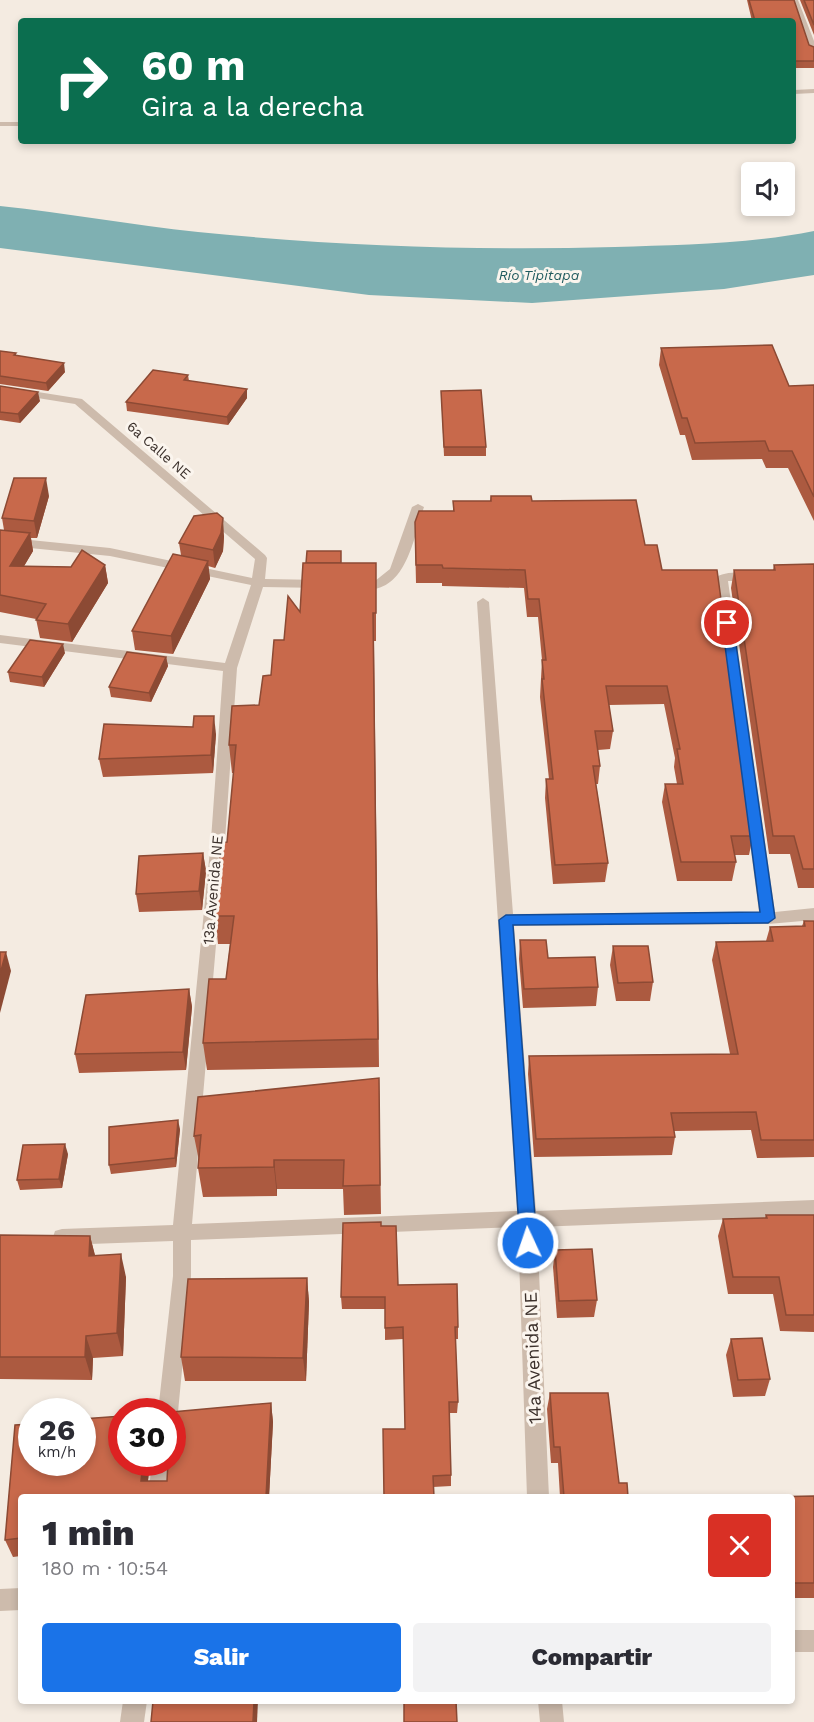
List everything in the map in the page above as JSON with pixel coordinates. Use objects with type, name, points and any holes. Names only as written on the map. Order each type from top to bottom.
[{"type":"street","points":[[795,0],[814,51]]},
{"type":"street","points":[[796,92],[814,91]]},
{"type":"street","points":[[0,124],[18,124]]},
{"type":"street","name":"6a Calle NE","points":[[0,389],[78,401],[261,558],[258,583]]},
{"type":"street","points":[[0,541],[110,552],[258,583],[378,585],[396,571],[418,507]]},
{"type":"street","points":[[768,576],[721,578],[768,918]]},
{"type":"street","name":"13a Avenida NE","points":[[169,1398],[182,1276],[182,1231],[218,840],[230,668],[258,583]]},
{"type":"street","name":"14a Avenida NE","points":[[483,602],[527,1220],[538,1494]]},
{"type":"street","points":[[0,639],[230,668]]},
{"type":"street","points":[[506,920],[768,918],[814,914]]},
{"type":"street","points":[[46,1237],[814,1208]]},
{"type":"street","points":[[159,1494],[161,1476]]},
{"type":"street","points":[[0,1600],[18,1599]]},
{"type":"street","points":[[795,1641],[814,1641]]},
{"type":"street","points":[[132,1722],[135,1704]]},
{"type":"street","points":[[549,1704],[552,1722]]},
{"type":"water","name":"Río Tipitapa","points":[[0,206],[198,232],[302,241],[406,246],[563,248],[665,245],[740,241],[814,231],[814,275],[724,289],[532,303],[369,295],[0,248]]},
{"type":"building","points":[[749,0],[794,0],[809,45],[814,47],[814,61],[796,61],[796,18],[754,18]]},
{"type":"building","points":[[804,0],[814,0],[814,25]]},
{"type":"building","points":[[772,345],[789,386],[814,385],[814,497],[792,451],[769,451],[765,441],[695,443],[687,418],[682,418],[661,348]]},
{"type":"building","points":[[0,351],[64,363],[46,383],[0,376]]},
{"type":"building","points":[[153,370],[188,375],[184,380],[247,389],[227,417],[126,402]]},
{"type":"building","points":[[0,386],[38,392],[18,414],[0,412]]},
{"type":"building","points":[[481,390],[486,447],[444,447],[441,391]]},
{"type":"building","points":[[14,478],[46,478],[34,521],[2,518]]},
{"type":"building","points":[[491,496],[531,496],[532,501],[636,500],[645,545],[657,545],[662,570],[717,570],[753,836],[731,836],[736,862],[681,862],[665,784],[683,784],[677,749],[680,749],[667,686],[606,686],[613,731],[595,731],[600,766],[593,766],[608,863],[555,865],[546,779],[553,779],[542,679],[544,679],[542,660],[546,660],[539,599],[528,599],[525,570],[416,565],[415,522],[419,511],[454,511],[453,501],[491,501]]},
{"type":"building","points":[[217,513],[223,518],[221,533],[213,550],[179,543],[194,516]]},
{"type":"building","points":[[0,530],[30,533],[10,566],[71,567],[82,550],[105,565],[68,624],[36,620],[46,604],[0,595]]},
{"type":"building","points":[[307,551],[341,551],[341,563],[306,563]]},
{"type":"building","points":[[173,554],[208,561],[171,636],[132,631]]},
{"type":"building","points":[[303,563],[376,563],[376,613],[373,613],[378,1039],[203,1043],[209,979],[226,979],[234,916],[215,916],[221,843],[227,842],[236,745],[229,745],[232,706],[259,705],[263,676],[271,675],[274,640],[284,640],[288,596],[300,612]]},
{"type":"building","points":[[814,564],[814,869],[803,869],[794,836],[773,836],[734,570],[775,570],[774,565]]},
{"type":"building","points":[[30,640],[63,644],[42,677],[8,672]]},
{"type":"building","points":[[127,652],[166,657],[149,693],[109,687]]},
{"type":"building","points":[[194,716],[214,716],[211,755],[99,759],[104,724],[193,727]]},
{"type":"building","points":[[203,853],[199,891],[136,894],[139,856]]},
{"type":"building","points":[[804,921],[814,921],[814,1140],[761,1140],[756,1112],[671,1113],[675,1137],[536,1139],[529,1056],[738,1054],[716,942],[773,941],[770,927],[805,926]]},
{"type":"building","points":[[520,940],[546,940],[548,958],[595,957],[598,987],[524,989]]},
{"type":"building","points":[[613,946],[648,946],[653,982],[618,983]]},
{"type":"building","points":[[0,952],[6,952],[0,974]]},
{"type":"building","points":[[189,989],[183,1052],[75,1054],[86,995]]},
{"type":"building","points":[[379,1078],[380,1185],[343,1186],[344,1160],[274,1160],[274,1167],[198,1168],[201,1135],[194,1136],[198,1097]]},
{"type":"building","points":[[178,1120],[175,1158],[109,1165],[109,1127]]},
{"type":"building","points":[[65,1144],[59,1179],[17,1180],[23,1145]]},
{"type":"building","points":[[766,1215],[814,1215],[814,1315],[786,1315],[779,1277],[733,1277],[723,1219],[767,1218]]},
{"type":"building","points":[[381,1222],[381,1226],[396,1226],[398,1285],[457,1284],[458,1327],[455,1327],[458,1402],[449,1402],[451,1475],[433,1476],[434,1494],[384,1494],[383,1429],[405,1429],[403,1327],[385,1328],[385,1297],[341,1297],[343,1223]]},
{"type":"building","points":[[0,1235],[90,1236],[89,1256],[121,1254],[117,1333],[86,1336],[85,1357],[0,1357]]},
{"type":"building","points":[[592,1249],[597,1300],[559,1301],[555,1250]]},
{"type":"building","points":[[307,1278],[303,1358],[181,1357],[188,1279]]},
{"type":"building","points":[[762,1338],[770,1379],[738,1380],[731,1339]]},
{"type":"building","points":[[550,1393],[608,1393],[619,1483],[627,1483],[628,1494],[564,1494],[560,1447],[554,1447]]},
{"type":"building","points":[[271,1403],[266,1494],[18,1494],[18,1538],[5,1540],[15,1425],[18,1425],[18,1476],[96,1476],[96,1418],[108,1417],[108,1476],[142,1476],[141,1481],[167,1481],[167,1476],[186,1476],[186,1411]]},
{"type":"building","points":[[795,1496],[814,1496],[814,1583],[795,1583]]},
{"type":"building","points":[[153,1704],[254,1704],[253,1722],[151,1722]]},
{"type":"building","points":[[404,1704],[456,1704],[457,1722],[404,1722]]},
{"type":"route","points":[[528,1243],[506,920],[768,918],[727,623]]}]
